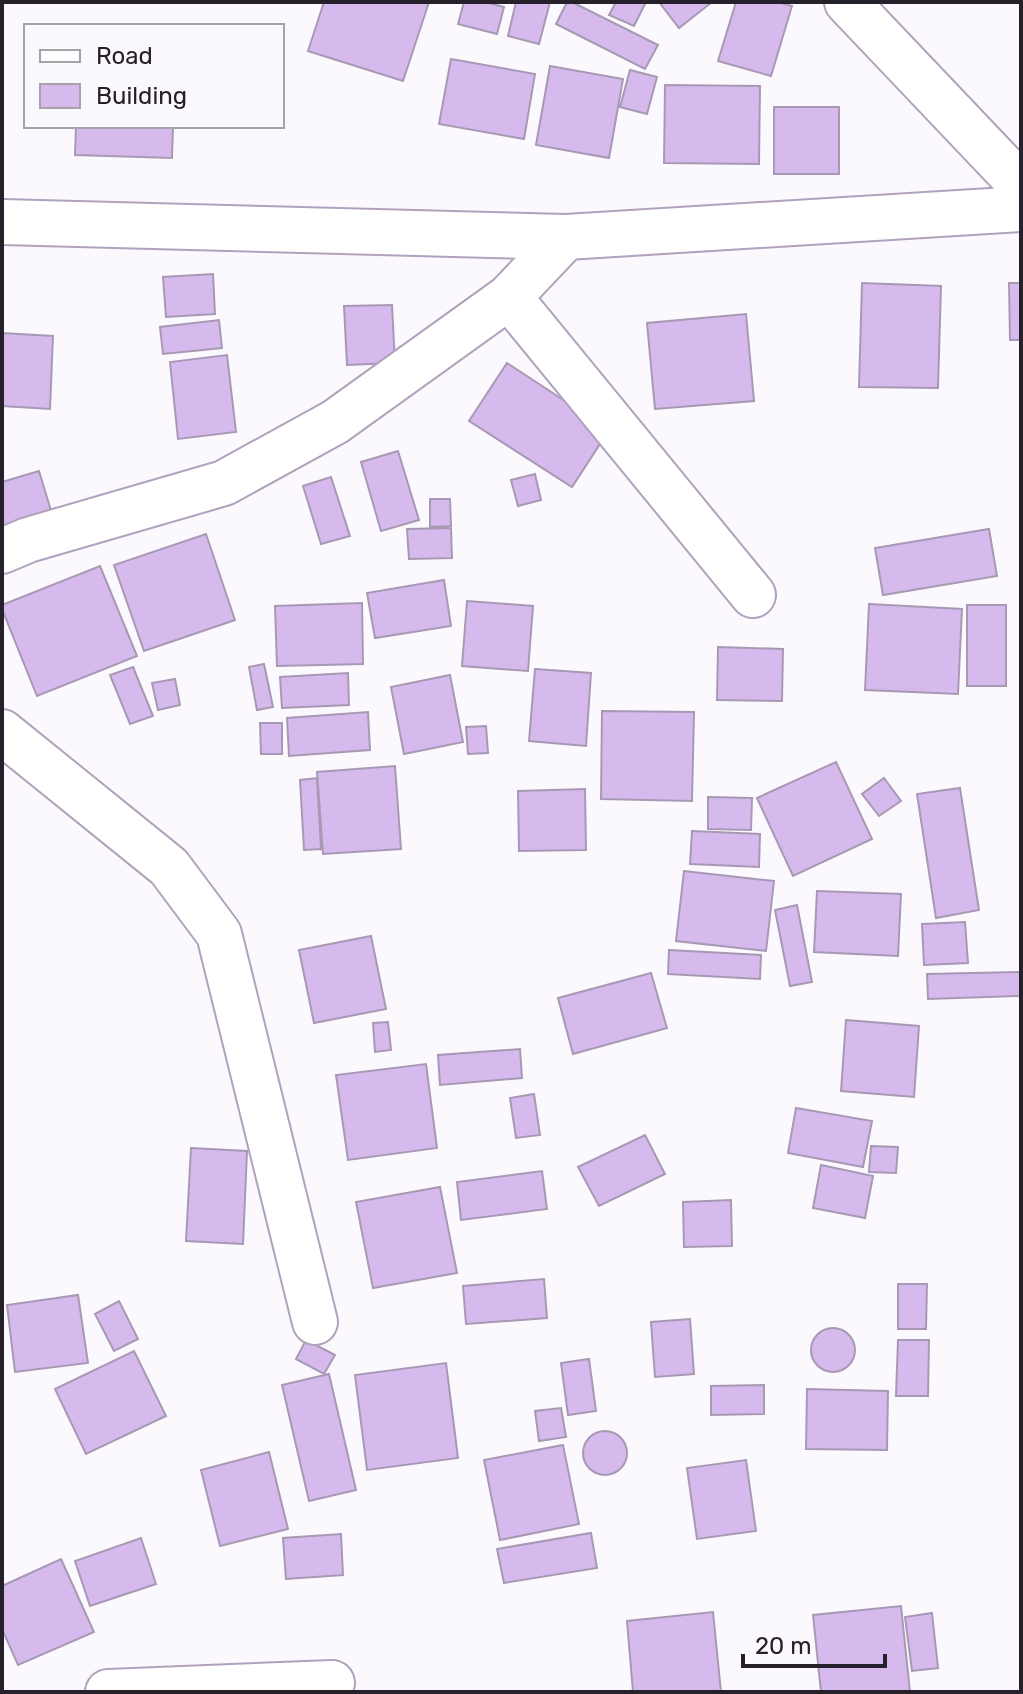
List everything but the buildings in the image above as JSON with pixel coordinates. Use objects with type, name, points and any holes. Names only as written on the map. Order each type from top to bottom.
[{"type":"street","points":[[847,2],[1021,185]]},
{"type":"street","points":[[2,222],[566,237],[1021,209]]},
{"type":"street","points":[[2,551],[28,540],[224,483],[335,422],[509,297],[566,237]]},
{"type":"street","points":[[509,297],[753,595]]},
{"type":"street","points":[[2,732],[169,867],[219,934],[315,1322]]},
{"type":"street","points":[[108,1692],[332,1683]]}]
